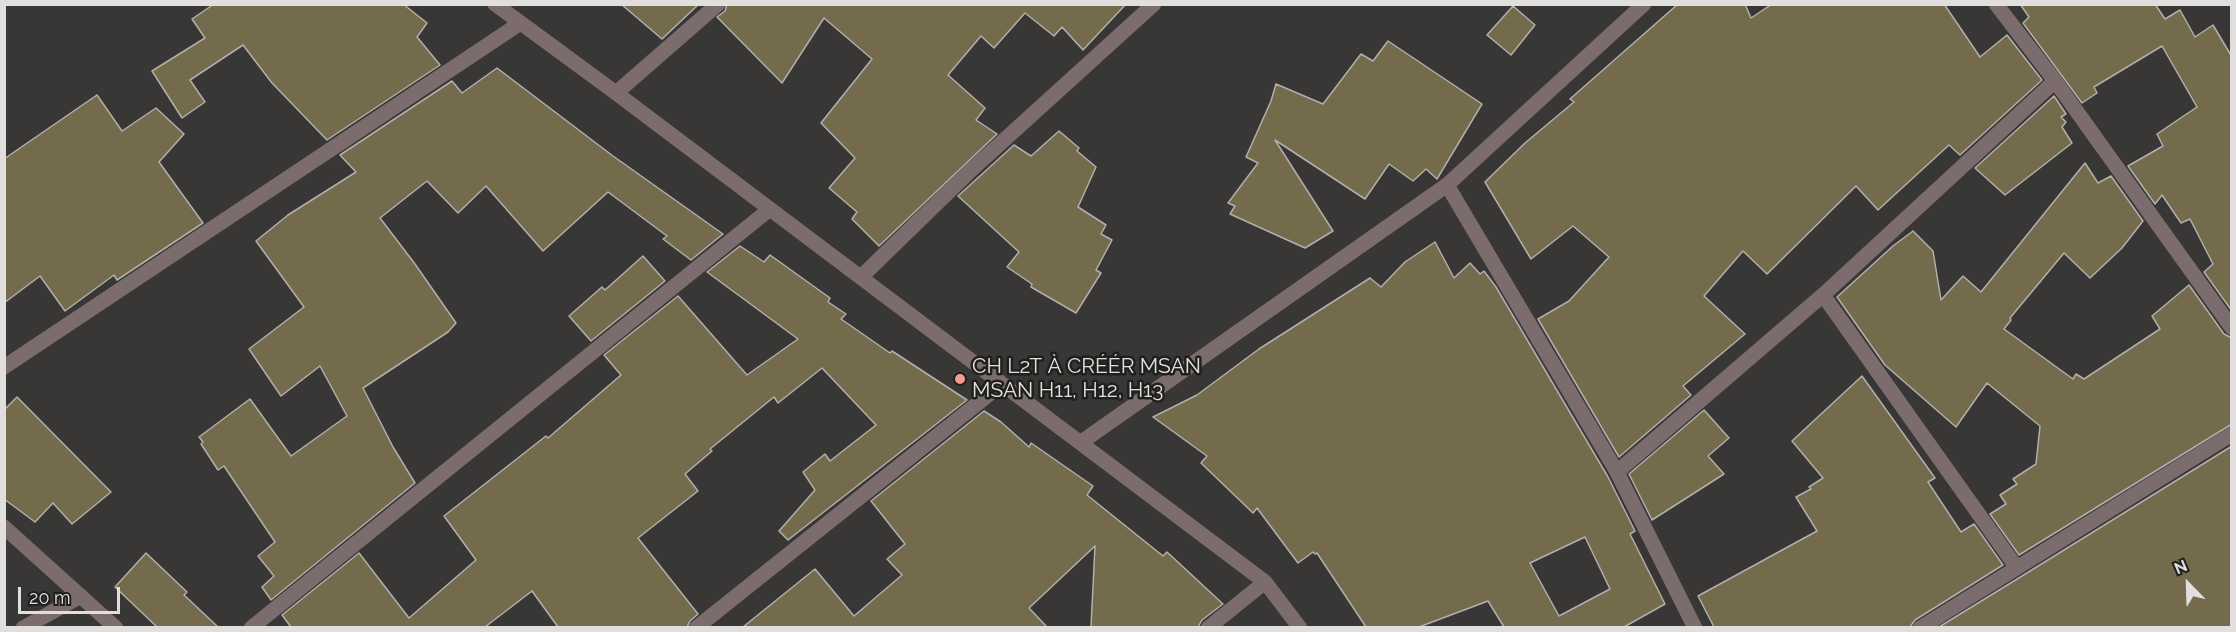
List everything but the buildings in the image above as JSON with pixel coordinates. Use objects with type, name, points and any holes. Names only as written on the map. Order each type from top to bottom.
[{"type":"street","points":[[495,4],[1265,582],[1300,627]]},
{"type":"street","points":[[616,93],[718,4]]},
{"type":"street","points":[[861,277],[970,171],[1154,4]]},
{"type":"street","points":[[1080,443],[1447,185],[1644,4]]},
{"type":"street","points":[[1996,4],[2055,81],[2232,328]]},
{"type":"street","points":[[4,367],[519,24]]},
{"type":"street","points":[[1617,472],[1822,295],[2055,81]]},
{"type":"street","points":[[1447,185],[1617,472],[1695,627]]},
{"type":"street","points":[[251,627],[770,209]]},
{"type":"street","points":[[1822,295],[2017,568]]},
{"type":"street","points":[[696,627],[1002,384]]},
{"type":"street","points":[[1920,627],[2232,434]]},
{"type":"street","points":[[4,527],[116,627]]},
{"type":"street","points":[[1208,627],[1265,582]]},
{"type":"street","points":[[23,627],[81,596]]},
{"type":"place","name":"CH L2T À CRÉÉR MSAN MSAN H11, H12, H13","points":[[960,379]]}]
